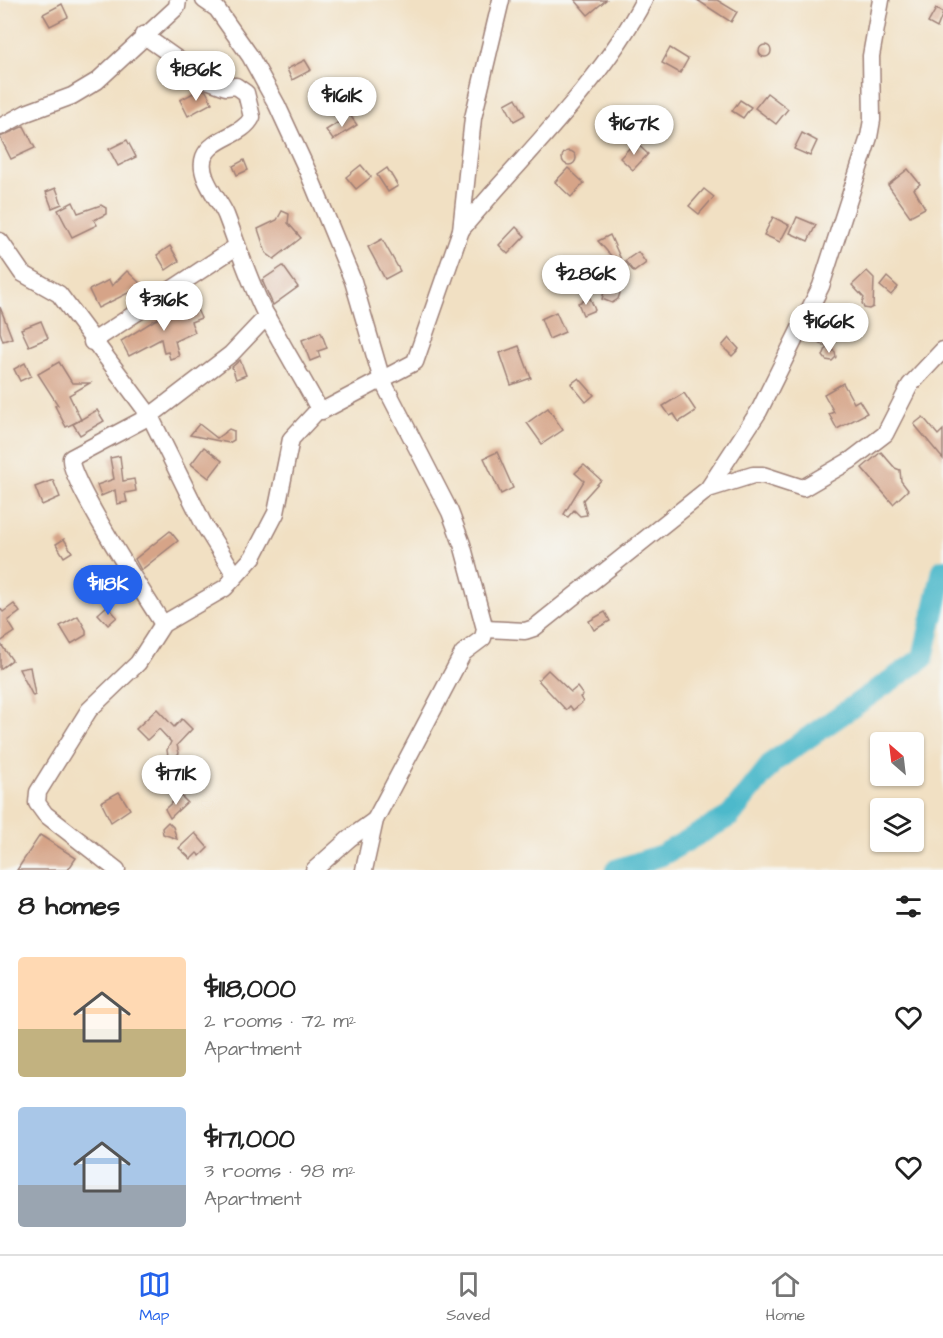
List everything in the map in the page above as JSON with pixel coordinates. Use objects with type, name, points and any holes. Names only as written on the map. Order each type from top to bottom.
[{"type":"street","points":[[204,0],[217,9],[250,56],[277,105],[353,281],[382,380],[450,512],[462,544],[484,629],[483,638],[463,653],[375,820],[364,870]]},
{"type":"street","points":[[143,35],[207,80],[226,87],[236,86],[246,93],[252,117],[249,124],[209,149],[203,158],[203,172],[225,215],[236,247],[267,316],[322,411],[415,362],[461,230],[473,118],[501,0]]},
{"type":"street","points":[[461,230],[509,171],[588,86],[627,31],[644,0]]},
{"type":"street","points":[[484,629],[525,631],[543,622],[708,489],[759,411],[821,286],[869,137],[871,56],[881,0]]},
{"type":"street","points":[[0,127],[26,113],[72,96],[97,81],[174,2]]},
{"type":"street","points":[[0,241],[22,273],[59,294],[92,342],[150,416],[204,525],[235,575]]},
{"type":"street","points":[[92,342],[236,247]]},
{"type":"street","points":[[163,624],[96,513],[69,462],[74,455],[150,416],[231,354],[267,316]]},
{"type":"street","points":[[708,489],[753,475],[763,475],[803,488],[819,481],[885,434],[910,385],[943,350]]},
{"type":"street","points":[[117,870],[45,814],[37,803],[38,792],[89,710],[138,663],[163,624],[225,588],[253,557],[276,513],[291,439],[319,408]]},
{"type":"street","points":[[314,870],[350,838],[375,820]]},
{"type":"building","points":[[575,0],[606,0],[588,15]]},
{"type":"building","points":[[697,0],[717,0],[737,12],[731,22]]},
{"type":"building","points":[[62,4],[68,17],[50,26],[43,14]]},
{"type":"building","points":[[936,9],[943,13],[937,28],[928,23]]},
{"type":"building","points":[[767,45],[771,51],[767,57],[763,57],[759,49]]},
{"type":"building","points":[[670,48],[688,59],[680,73],[662,63]]},
{"type":"building","points":[[305,60],[311,70],[292,80],[287,69]]},
{"type":"building","points":[[331,83],[336,93],[353,85],[357,94],[316,112],[309,92]]},
{"type":"building","points":[[201,89],[206,91],[212,103],[188,116],[180,100]]},
{"type":"building","points":[[767,93],[788,109],[776,124],[755,108]]},
{"type":"building","points":[[516,98],[525,115],[514,121],[505,104]]},
{"type":"building","points":[[740,100],[751,107],[743,118],[732,111]]},
{"type":"building","points":[[350,115],[357,125],[333,140],[326,130]]},
{"type":"building","points":[[24,126],[35,148],[11,159],[0,137]]},
{"type":"building","points":[[802,133],[817,141],[810,156],[794,149]]},
{"type":"building","points":[[127,140],[136,157],[118,166],[109,149]]},
{"type":"building","points":[[635,142],[648,154],[633,170],[620,158]]},
{"type":"building","points":[[569,151],[574,153],[576,158],[574,163],[569,165],[564,163],[562,158],[564,153]]},
{"type":"building","points":[[244,160],[248,170],[237,175],[233,166]]},
{"type":"building","points":[[361,165],[371,177],[356,189],[346,177]]},
{"type":"building","points":[[387,168],[398,186],[388,192],[377,175]]},
{"type":"building","points":[[568,168],[584,183],[571,197],[555,182]]},
{"type":"building","points":[[908,169],[920,184],[914,189],[925,208],[910,216],[888,185]]},
{"type":"building","points":[[56,188],[62,204],[52,208],[46,192]]},
{"type":"building","points":[[704,189],[714,197],[699,214],[689,206]]},
{"type":"building","points":[[73,202],[78,213],[101,205],[106,208],[106,214],[94,220],[97,225],[72,237],[58,210]]},
{"type":"building","points":[[282,211],[289,214],[288,223],[301,238],[274,259],[266,253],[258,229],[277,220]]},
{"type":"building","points":[[773,217],[789,225],[780,242],[764,235]]},
{"type":"building","points":[[797,217],[816,225],[808,241],[790,233]]},
{"type":"building","points":[[516,227],[525,236],[508,254],[499,245]]},
{"type":"building","points":[[610,235],[624,266],[622,268],[598,241]]},
{"type":"building","points":[[382,239],[400,271],[385,279],[368,247]]},
{"type":"building","points":[[170,246],[179,261],[166,270],[157,255]]},
{"type":"building","points":[[638,252],[646,263],[634,272],[625,261]]},
{"type":"building","points":[[283,266],[298,287],[273,305],[262,280]]},
{"type":"building","points":[[127,271],[142,285],[134,293],[132,291],[98,308],[89,290],[109,280],[112,286]]},
{"type":"building","points":[[867,271],[874,278],[873,307],[869,309],[864,308],[862,303],[864,298],[852,285]]},
{"type":"building","points":[[887,277],[898,287],[891,295],[880,286]]},
{"type":"building","points":[[611,286],[617,288],[620,293],[618,299],[612,303],[602,299],[605,289]]},
{"type":"building","points":[[590,298],[595,310],[583,315],[578,303]]},
{"type":"building","points":[[194,303],[201,318],[191,322],[195,332],[175,341],[179,356],[170,359],[168,352],[164,353],[161,339],[129,356],[121,341],[155,320]]},
{"type":"building","points":[[0,307],[12,338],[3,341],[0,332]]},
{"type":"building","points":[[556,312],[565,332],[549,339],[541,319]]},
{"type":"building","points":[[41,321],[48,338],[29,346],[21,329]]},
{"type":"building","points":[[830,322],[838,328],[824,346],[816,340]]},
{"type":"building","points":[[321,332],[327,348],[318,351],[320,357],[310,361],[302,340]]},
{"type":"building","points":[[729,338],[739,349],[732,356],[722,346]]},
{"type":"building","points":[[519,346],[531,378],[511,385],[500,353]]},
{"type":"building","points":[[827,346],[835,352],[836,357],[832,361],[826,360],[823,356]]},
{"type":"building","points":[[240,360],[246,375],[236,379],[232,367]]},
{"type":"building","points":[[59,362],[72,383],[90,383],[69,395],[81,420],[66,427],[55,406],[58,405],[38,374]]},
{"type":"building","points":[[25,363],[31,376],[20,381],[14,369]]},
{"type":"building","points":[[579,378],[594,395],[586,402],[571,384]]},
{"type":"building","points":[[843,383],[854,403],[859,400],[867,413],[837,429],[829,414],[834,412],[824,394]]},
{"type":"building","points":[[684,393],[696,411],[679,422],[674,414],[670,416],[663,406]]},
{"type":"building","points":[[548,408],[563,430],[542,444],[527,423]]},
{"type":"building","points":[[97,410],[104,421],[80,435],[73,424]]},
{"type":"building","points":[[923,417],[938,435],[943,430],[943,459],[914,424]]},
{"type":"building","points":[[199,424],[217,438],[229,429],[234,431],[234,440],[229,443],[190,435]]},
{"type":"building","points":[[204,447],[222,461],[209,478],[191,464]]},
{"type":"building","points":[[497,452],[513,488],[501,494],[484,458]]},
{"type":"building","points":[[881,452],[895,468],[900,470],[901,481],[908,490],[893,504],[862,468]]},
{"type":"building","points":[[120,456],[123,481],[134,479],[136,491],[125,493],[127,502],[117,504],[115,490],[101,496],[97,485],[114,479],[110,458]]},
{"type":"building","points":[[584,465],[601,480],[583,500],[587,515],[580,516],[574,510],[568,517],[564,514],[584,481],[575,473]]},
{"type":"building","points":[[53,480],[60,497],[42,505],[35,487]]},
{"type":"building","points":[[170,531],[178,541],[141,570],[135,559]]},
{"type":"building","points":[[64,539],[72,552],[64,557],[56,544]]},
{"type":"building","points":[[14,604],[20,612],[8,621],[15,632],[0,642],[0,608],[3,612]]},
{"type":"building","points":[[107,606],[117,617],[108,625],[98,614]]},
{"type":"building","points":[[605,612],[610,621],[594,630],[589,621]]},
{"type":"building","points":[[78,616],[86,630],[86,635],[71,644],[60,626]]},
{"type":"building","points":[[0,643],[12,660],[0,669]]},
{"type":"building","points":[[30,667],[35,695],[33,696],[19,669]]},
{"type":"building","points":[[548,670],[571,692],[577,687],[583,695],[580,697],[583,702],[573,710],[570,706],[566,710],[538,680]]},
{"type":"building","points":[[157,709],[174,727],[182,719],[192,729],[177,745],[179,753],[175,757],[168,756],[167,750],[171,742],[159,729],[147,740],[136,729]]},
{"type":"building","points":[[119,792],[130,809],[111,822],[101,802]]},
{"type":"building","points":[[180,795],[187,802],[170,818],[165,809]]},
{"type":"building","points":[[168,822],[173,827],[177,839],[163,834],[162,828]]},
{"type":"building","points":[[195,833],[208,848],[200,856],[197,853],[191,859],[179,848]]},
{"type":"building","points":[[40,835],[76,858],[68,870],[17,870]]},
{"type":"waterway","points":[[616,870],[662,855],[730,816],[773,762],[923,658],[943,570]]}]
